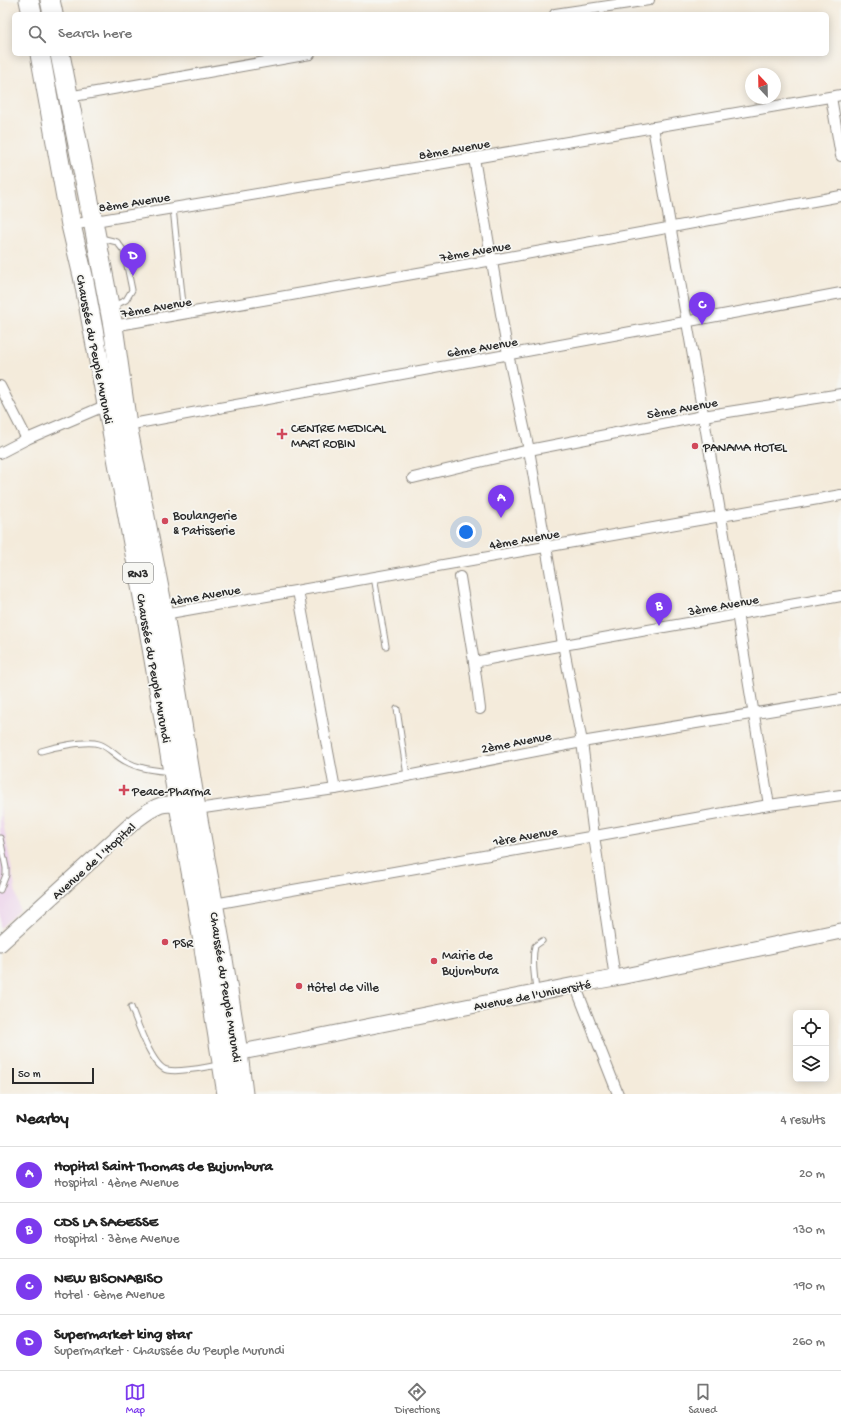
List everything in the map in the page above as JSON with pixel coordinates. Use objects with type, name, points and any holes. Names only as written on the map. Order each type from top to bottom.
[{"type":"highway","points":[[29,0],[32,12]]},
{"type":"highway","points":[[50,0],[53,12]]},
{"type":"highway","name":"Chaussée du Peuple Murundi","points":[[40,56],[71,225],[115,402],[127,425],[164,614],[188,807],[228,1058],[243,1094]]},
{"type":"highway","name":"Chaussée du Peuple Murundi","points":[[60,56],[111,317],[115,402],[147,618],[173,772],[188,807],[214,904],[228,1058],[227,1094]]},
{"type":"street","points":[[566,12],[621,2],[649,0]]},
{"type":"street","points":[[68,97],[299,56]]},
{"type":"street","points":[[836,96],[841,156]]},
{"type":"street","name":"8ème Avenue","points":[[71,225],[95,229],[173,208],[836,96]]},
{"type":"street","points":[[652,127],[721,517],[769,805]]},
{"type":"street","points":[[474,158],[493,260],[508,354],[528,450],[582,742],[615,978]]},
{"type":"street","name":"7ème Avenue","points":[[111,317],[184,314],[493,260],[841,196]]},
{"type":"street","name":"6ème Avenue","points":[[127,425],[841,293]]},
{"type":"street","points":[[0,386],[27,439]]},
{"type":"street","name":"5ème Avenue","points":[[413,478],[528,450],[703,416],[841,394]]},
{"type":"street","points":[[0,453],[27,439],[115,402]]},
{"type":"street","name":"4ème Avenue","points":[[164,614],[841,495]]},
{"type":"street","points":[[460,578],[480,709]]},
{"type":"street","points":[[298,591],[335,789]]},
{"type":"street","name":"3ème Avenue","points":[[474,662],[563,644],[841,596]]},
{"type":"street","name":"2ème Avenue","points":[[188,807],[335,789],[582,742],[841,699]]},
{"type":"street","name":"1ère Avenue","points":[[214,904],[769,805],[841,795]]},
{"type":"street","name":"Avenue de l 'Hopital","points":[[0,944],[149,810],[165,803],[188,807]]},
{"type":"street","name":"Avenue de l'Université","points":[[228,1058],[537,992],[615,978],[841,931]]},
{"type":"street","points":[[575,985],[618,1094]]},
{"type":"lane","points":[[173,208],[184,314]]},
{"type":"lane","points":[[95,229],[118,242],[124,251],[132,290],[126,300],[111,317]]},
{"type":"lane","points":[[374,577],[386,646]]},
{"type":"lane","points":[[397,709],[407,776]]},
{"type":"lane","points":[[41,751],[89,742],[99,744],[109,749],[123,760],[137,767],[173,772]]},
{"type":"lane","points":[[0,838],[6,875],[0,890]]},
{"type":"lane","points":[[537,992],[533,952],[535,946],[542,941]]},
{"type":"lane","points":[[131,1007],[153,1057],[160,1066],[166,1070],[180,1070],[228,1058]]},
{"type":"shaded area","points":[[0,806],[19,910],[0,928]]},
{"type":"place","name":"Supermarket king star","points":[[133,276]]},
{"type":"place","name":"NEW BISONABISO","points":[[702,325]]},
{"type":"place","name":"CENTRE MEDICAL MART ROBIN","points":[[282,434]]},
{"type":"place","name":"PANAMA HOTEL","points":[[695,446]]},
{"type":"place","name":"Hopital Saint Thomas de Bujumbura","points":[[501,518]]},
{"type":"place","name":"Boulangerie & Patisserie","points":[[165,521]]},
{"type":"place","name":"CDS LA SAGESSE","points":[[659,626]]},
{"type":"place","name":"Peace-Pharma","points":[[124,790]]},
{"type":"place","name":"PSR","points":[[165,942]]},
{"type":"place","name":"Mairie de Bujumbura","points":[[434,961]]},
{"type":"place","name":"Hôtel de Ville","points":[[299,986]]}]
